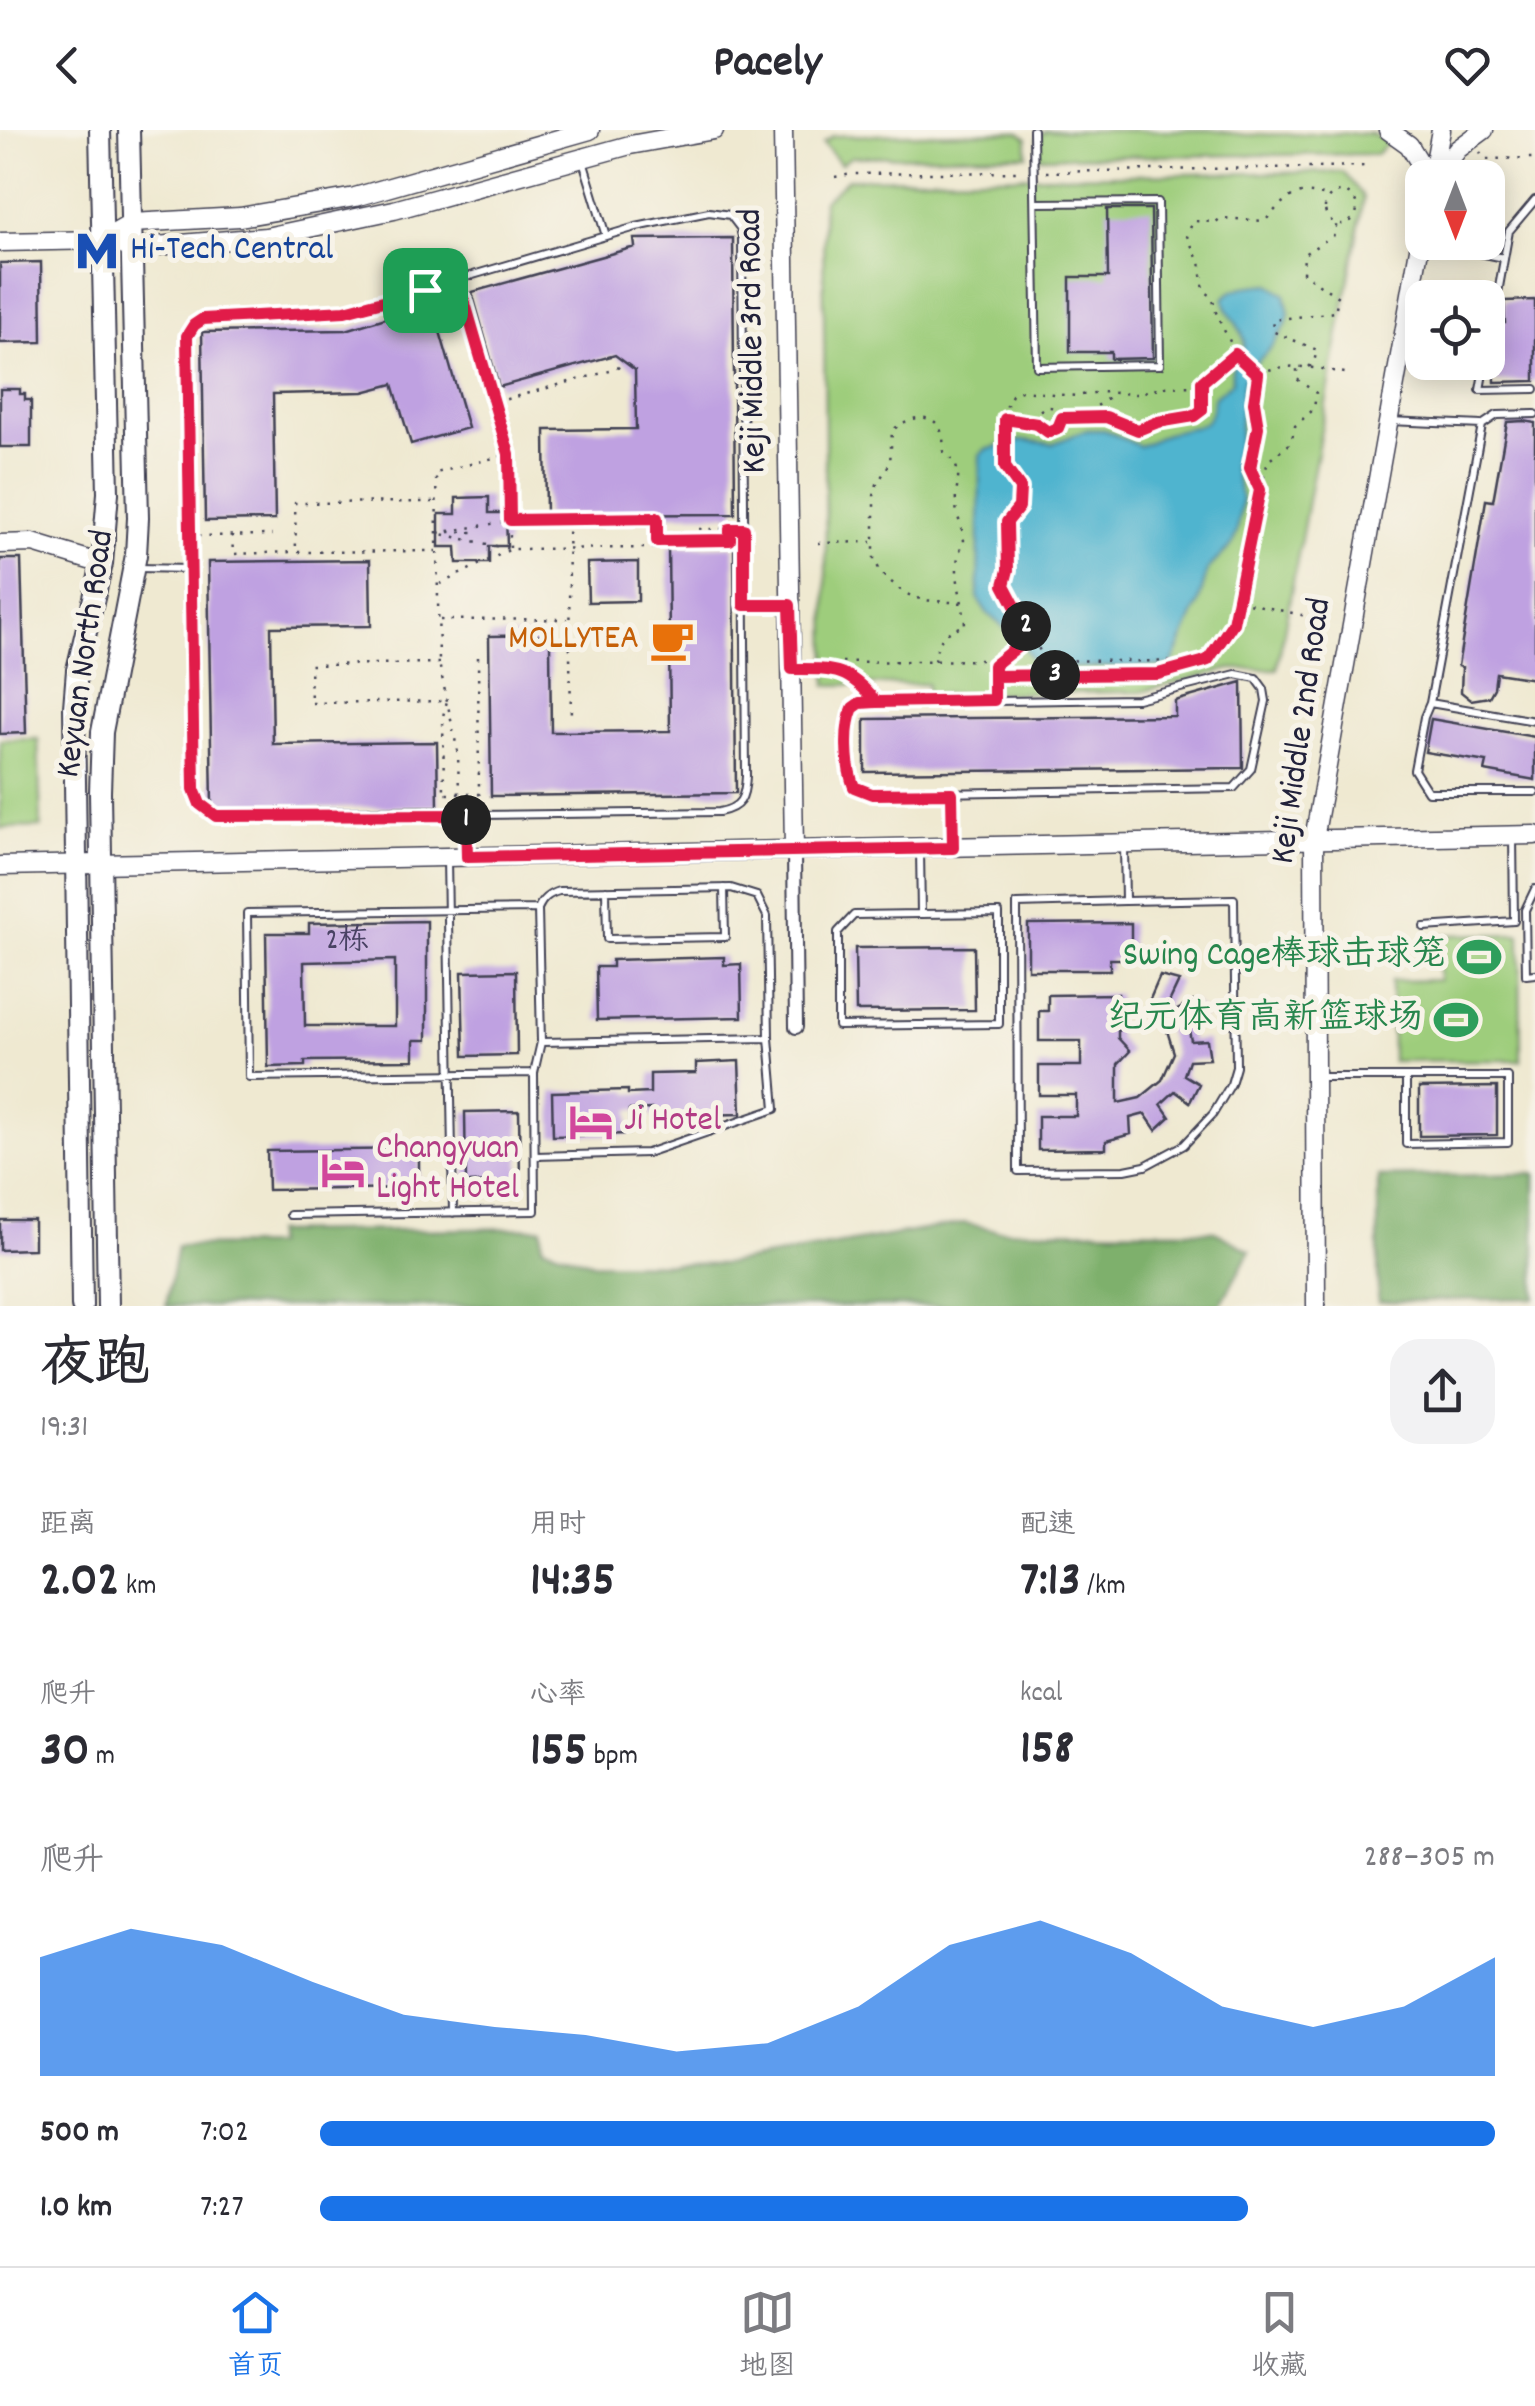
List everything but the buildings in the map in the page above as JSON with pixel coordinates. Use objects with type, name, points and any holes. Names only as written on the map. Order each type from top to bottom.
[{"type":"main road","name":"Keyuan North Road","points":[[82,1306],[76,688],[102,564],[108,462],[100,130]]},
{"type":"main road","name":"Keyuan North Road","points":[[108,1306],[102,732],[133,568],[138,518],[129,130]]},
{"type":"main road","points":[[103,240],[132,224],[240,217],[300,208],[409,182],[590,130]]},
{"type":"main road","points":[[0,242],[103,240],[132,248],[232,241],[326,227],[582,157],[714,130]]},
{"type":"main road","name":"Keji Middle 3rd Road","points":[[783,130],[794,851]]},
{"type":"main road","points":[[1388,130],[1409,145],[1419,160]]},
{"type":"main road","points":[[1435,160],[1441,130]]},
{"type":"main road","points":[[1449,160],[1484,130]]},
{"type":"main road","name":"Keji Middle 2nd Road","points":[[1316,1306],[1314,839],[1419,260]]},
{"type":"main road","points":[[0,544],[33,543],[102,564]]},
{"type":"main road","points":[[0,866],[1535,835]]},
{"type":"street","points":[[794,851],[796,1026]]},
{"type":"lane","points":[[1034,130],[1034,203],[1037,367],[1160,365],[1158,202],[1034,203]]},
{"type":"lane","points":[[582,157],[606,236]]},
{"type":"lane","points":[[1505,254],[1510,231],[1535,200]]},
{"type":"lane","points":[[709,212],[730,215],[740,228],[746,776],[744,799],[738,806],[719,812],[226,818],[207,812],[194,789],[187,336],[194,325],[209,318],[345,311],[449,283],[606,236],[709,212]]},
{"type":"lane","points":[[1482,380],[1480,390],[1535,389]]},
{"type":"lane","points":[[1388,421],[1482,425],[1497,414],[1535,414]]},
{"type":"lane","points":[[1482,425],[1414,770],[1428,792],[1535,792]]},
{"type":"lane","points":[[133,568],[191,568]]},
{"type":"lane","points":[[744,605],[790,605]]},
{"type":"lane","points":[[792,669],[841,670],[858,681],[876,702]]},
{"type":"lane","points":[[1236,674],[1256,678],[1266,694],[1251,769],[1234,788],[872,794],[854,787],[850,774],[850,714],[860,703],[876,702],[1137,699],[1236,674]]},
{"type":"lane","points":[[1430,703],[1535,721]]},
{"type":"lane","points":[[952,793],[953,848]]},
{"type":"lane","points":[[466,815],[467,857]]},
{"type":"lane","points":[[1424,927],[1514,922],[1513,835]]},
{"type":"lane","points":[[1124,844],[1125,901]]},
{"type":"lane","points":[[920,848],[921,914]]},
{"type":"lane","points":[[447,857],[453,1213]]},
{"type":"lane","points":[[606,890],[607,939],[725,938],[724,888]]},
{"type":"lane","points":[[290,1216],[535,1212],[534,1073],[541,1042],[538,909],[545,897],[552,892],[606,890],[724,888],[750,892],[765,908],[775,1110],[647,1153],[535,1156]]},
{"type":"lane","points":[[1535,890],[1525,910],[1526,974],[1535,974]]},
{"type":"lane","points":[[1234,899],[1237,1049],[1231,1084],[1199,1131],[1184,1145],[1145,1166],[1126,1170],[1018,1171],[1017,904],[1125,901],[1234,899]]},
{"type":"lane","points":[[534,1073],[249,1076],[247,913],[538,909]]},
{"type":"lane","points":[[999,913],[999,1024],[838,1026],[838,932],[854,915],[921,914],[999,913]]},
{"type":"lane","points":[[541,1042],[769,1038]]},
{"type":"lane","points":[[1314,1077],[1508,1077],[1508,1142],[1406,1144],[1406,1078]]},
{"type":"path","points":[[1485,159],[1535,158]]},
{"type":"path","points":[[835,178],[852,174],[1368,166]]},
{"type":"path","points":[[1258,375],[1236,354],[1229,336],[1215,319],[1213,297],[1204,291],[1202,266],[1187,236],[1192,221],[1265,221],[1291,196],[1304,192],[1329,197],[1343,192],[1352,197],[1356,206],[1351,220],[1336,223]]},
{"type":"path","points":[[1308,368],[1317,350],[1272,331],[1273,320],[1335,312],[1338,297],[1302,272],[1304,254],[1336,234],[1336,223],[1326,212],[1329,197]]},
{"type":"path","points":[[449,283],[462,331]]},
{"type":"path","points":[[454,302],[464,300],[509,454],[510,550]]},
{"type":"path","points":[[1202,662],[1049,662],[1004,585],[1008,570],[1007,522],[1019,507],[1020,488],[1005,467],[1005,419],[1009,398],[1016,392],[1136,394],[1202,382],[1236,354]]},
{"type":"path","points":[[494,403],[616,369],[623,361]]},
{"type":"path","points":[[1258,375],[1276,367],[1352,374]]},
{"type":"path","points":[[994,676],[1158,674],[1208,660],[1233,623],[1268,461],[1291,443],[1294,426],[1314,410],[1316,393],[1298,379],[1298,367]]},
{"type":"path","points":[[1258,375],[1254,402],[1258,427],[1250,468],[1260,490]]},
{"type":"path","points":[[1062,418],[1106,417],[1138,430],[1194,416],[1202,410],[1202,382]]},
{"type":"path","points":[[1092,416],[1097,406],[1114,393]]},
{"type":"path","points":[[1048,407],[1056,408],[1062,418],[1061,425],[1052,432],[1041,430],[1037,424],[1038,413],[1048,407]]},
{"type":"path","points":[[935,661],[942,637],[965,625],[964,603],[958,578],[958,552],[964,545],[964,533],[956,508],[957,466],[944,452],[942,433],[932,421],[912,418],[892,432],[890,463],[874,496],[877,566],[904,594],[922,600],[964,603]]},
{"type":"path","points":[[1005,419],[1037,424]]},
{"type":"path","points":[[459,794],[458,752],[439,663],[436,473],[509,454]]},
{"type":"path","points":[[296,552],[295,503],[436,502]]},
{"type":"path","points":[[657,518],[657,548],[510,550],[437,533],[510,520],[657,518]]},
{"type":"path","points":[[568,520],[571,720]]},
{"type":"path","points":[[699,529],[744,529]]},
{"type":"path","points":[[657,541],[730,540],[730,529]]},
{"type":"path","points":[[437,533],[476,532]]},
{"type":"path","points":[[232,535],[232,554],[438,550]]},
{"type":"path","points":[[191,536],[272,535]]},
{"type":"path","points":[[818,544],[873,542]]},
{"type":"path","points":[[438,585],[510,550]]},
{"type":"path","points":[[1238,600],[1306,616]]},
{"type":"path","points":[[438,620],[570,619]]},
{"type":"path","points":[[994,665],[1031,636]]},
{"type":"path","points":[[478,657],[480,794]]},
{"type":"path","points":[[838,662],[987,660],[994,665]]},
{"type":"path","points":[[439,663],[310,665],[311,703],[447,700]]},
{"type":"path","points":[[994,665],[994,700]]},
{"type":"path","points":[[444,794],[443,716],[447,700]]},
{"type":"green space","points":[[1209,130],[1246,135],[1370,133],[1389,142],[1377,154],[1038,157],[1037,138],[1045,131]]},
{"type":"green space","points":[[1019,132],[1027,138],[1027,155],[851,157],[841,164],[823,143],[833,136]]},
{"type":"green space","points":[[1343,172],[1364,197],[1277,669],[1231,669],[1141,692],[927,694],[927,684],[827,685],[823,201],[848,179]]},
{"type":"green space","points":[[38,739],[41,827],[0,828],[0,740]]},
{"type":"green space","name":"纪元体育高新篮球场","points":[[1520,934],[1521,1060],[1392,1061],[1391,981],[1439,980],[1439,935]]},
{"type":"green space","points":[[1535,1174],[1535,1298],[1378,1302],[1378,1177]]},
{"type":"green space","points":[[964,1223],[996,1230],[1215,1231],[1250,1251],[1220,1306],[166,1306],[177,1246],[274,1245],[274,1232],[542,1228],[542,1246],[593,1263],[724,1264]]},
{"type":"water","points":[[1270,284],[1285,294],[1289,314],[1273,345],[1246,374],[1233,466],[1242,500],[1237,532],[1232,545],[1208,569],[1198,604],[1171,666],[1036,668],[1022,643],[988,614],[978,599],[980,455],[985,450],[1024,440],[1052,444],[1087,430],[1105,430],[1139,446],[1201,425],[1210,416],[1214,397],[1232,382],[1233,365],[1244,347],[1242,333],[1224,299],[1238,289]]},
{"type":"place","name":"Hi-Tech Central","points":[[97,251]]},
{"type":"place","name":"MOLLYTEA","points":[[672,640]]},
{"type":"place","name":"Swing Cage棒球击球笼","points":[[1479,957]]},
{"type":"place","name":"纪元体育高新篮球场","points":[[1456,1020]]},
{"type":"place","name":"Ji Hotel","points":[[591,1122]]},
{"type":"place","name":"Changyuan Light Hotel","points":[[343,1170]]},
{"type":"route","points":[[425,290],[345,311],[203,319],[187,336],[194,789],[200,804],[216,816],[466,815],[467,857],[953,848],[952,793],[865,794],[854,787],[850,774],[849,720],[853,708],[860,703],[994,700],[994,676],[994,665],[1031,636],[1004,585],[1008,570],[1007,522],[1019,507],[1020,488],[1005,467],[1005,419],[1037,424],[1041,430],[1052,432],[1061,425],[1062,418],[1106,417],[1138,430],[1194,416],[1202,410],[1202,382],[1235,354],[1258,375],[1254,402],[1258,427],[1250,468],[1260,490],[1233,623],[1208,660],[1202,662],[1158,674],[994,676],[994,700],[876,702],[858,681],[841,670],[792,669],[790,605],[744,605],[744,529],[730,529],[730,540],[657,541],[657,518],[510,520],[509,454],[464,300],[454,302],[449,283],[425,290]]}]
